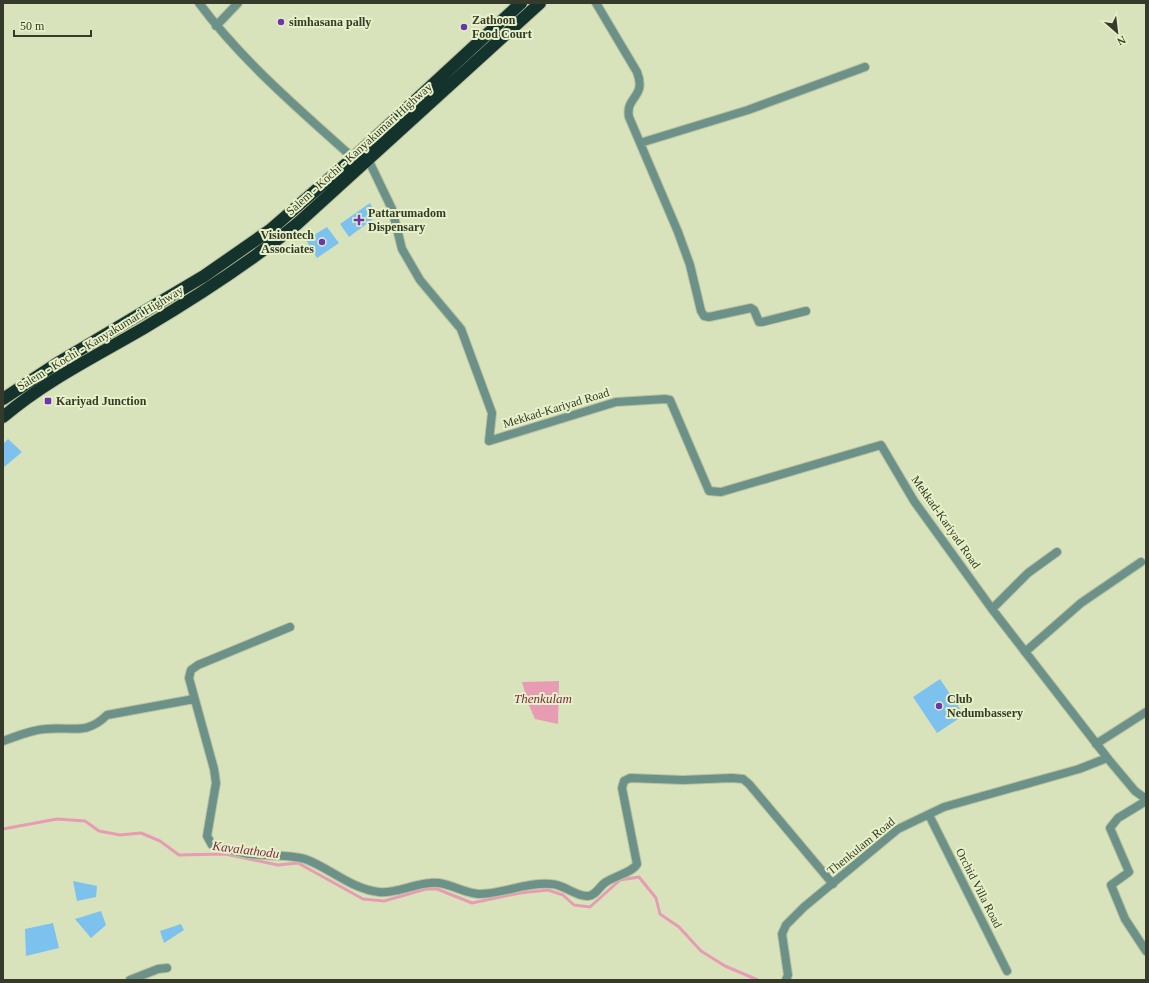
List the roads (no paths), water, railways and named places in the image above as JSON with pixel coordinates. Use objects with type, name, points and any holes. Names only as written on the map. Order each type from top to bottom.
[{"type":"highway","name":"Salem - Kochi - Kanyakumari Highway","points":[[3,398],[56,364],[204,276],[270,230],[353,158],[521,3]]},
{"type":"highway","name":"Salem - Kochi - Kanyakumari Highway","points":[[3,417],[50,382],[162,317],[256,257],[297,224],[540,3]]},
{"type":"street","points":[[199,3],[216,26],[268,80],[353,158]]},
{"type":"street","points":[[216,26],[238,3]]},
{"type":"street","points":[[596,3],[637,72],[641,83],[639,93],[630,104],[628,110],[640,143],[678,232],[690,265],[701,311],[704,316],[708,317],[751,308],[754,310],[760,322],[762,322],[806,311]]},
{"type":"street","points":[[640,143],[748,110],[865,67]]},
{"type":"street","name":"Mekkad-Kariyad Road","points":[[368,159],[392,209],[402,249],[420,280],[461,329],[492,413],[489,441],[616,402],[670,400],[709,491],[721,492],[881,445],[914,501],[992,609]]},
{"type":"street","points":[[1057,552],[1028,573],[992,609],[1107,758],[1136,791],[1146,800],[1118,818],[1110,828],[1129,872],[1112,885],[1125,919],[1146,951]]},
{"type":"street","points":[[1025,652],[1081,603],[1141,562]]},
{"type":"street","points":[[290,627],[191,670],[189,678],[216,783],[207,836],[212,846],[248,854],[304,859],[348,882],[380,892],[390,892],[412,885],[441,883],[468,893],[481,894],[534,884],[553,884],[566,887],[583,896],[590,896],[597,892],[605,882],[619,874],[632,870],[637,864],[622,788],[624,782],[630,778],[683,780],[732,778],[743,779],[749,784],[833,884]]},
{"type":"street","points":[[3,741],[24,733],[45,729],[87,729],[98,725],[107,716],[194,699]]},
{"type":"street","points":[[1096,744],[1146,712]]},
{"type":"street","name":"Thenkulam Road","points":[[786,980],[788,976],[782,934],[786,925],[804,907],[898,829],[944,806],[1079,769],[1107,758]]},
{"type":"street","name":"Orchid Villa Road","points":[[928,815],[1007,971]]},
{"type":"street","points":[[130,980],[158,969],[167,968]]},
{"type":"water","name":"Thenkulam","points":[[559,681],[558,724],[535,719],[528,703],[522,682]]},
{"type":"waterway","name":"Kavalathodu","points":[[3,829],[57,819],[85,821],[99,831],[120,835],[141,833],[160,841],[179,855],[225,854],[278,865],[298,863],[363,899],[384,901],[426,889],[437,889],[472,903],[520,893],[548,890],[563,895],[574,905],[590,907],[620,880],[639,877],[656,898],[660,914],[679,927],[701,951],[725,966],[758,980]]},
{"type":"place","name":"simhasana pally","points":[[281,22]]},
{"type":"place","name":"Zathoon Food Court","points":[[464,27]]},
{"type":"place","name":"Pattarumadom Dispensary","points":[[359,220]]},
{"type":"place","name":"Visiontech Associates","points":[[322,242]]},
{"type":"place","name":"Kariyad Junction","points":[[48,401]]},
{"type":"place","name":"Club Nedumbassery","points":[[939,706]]}]
